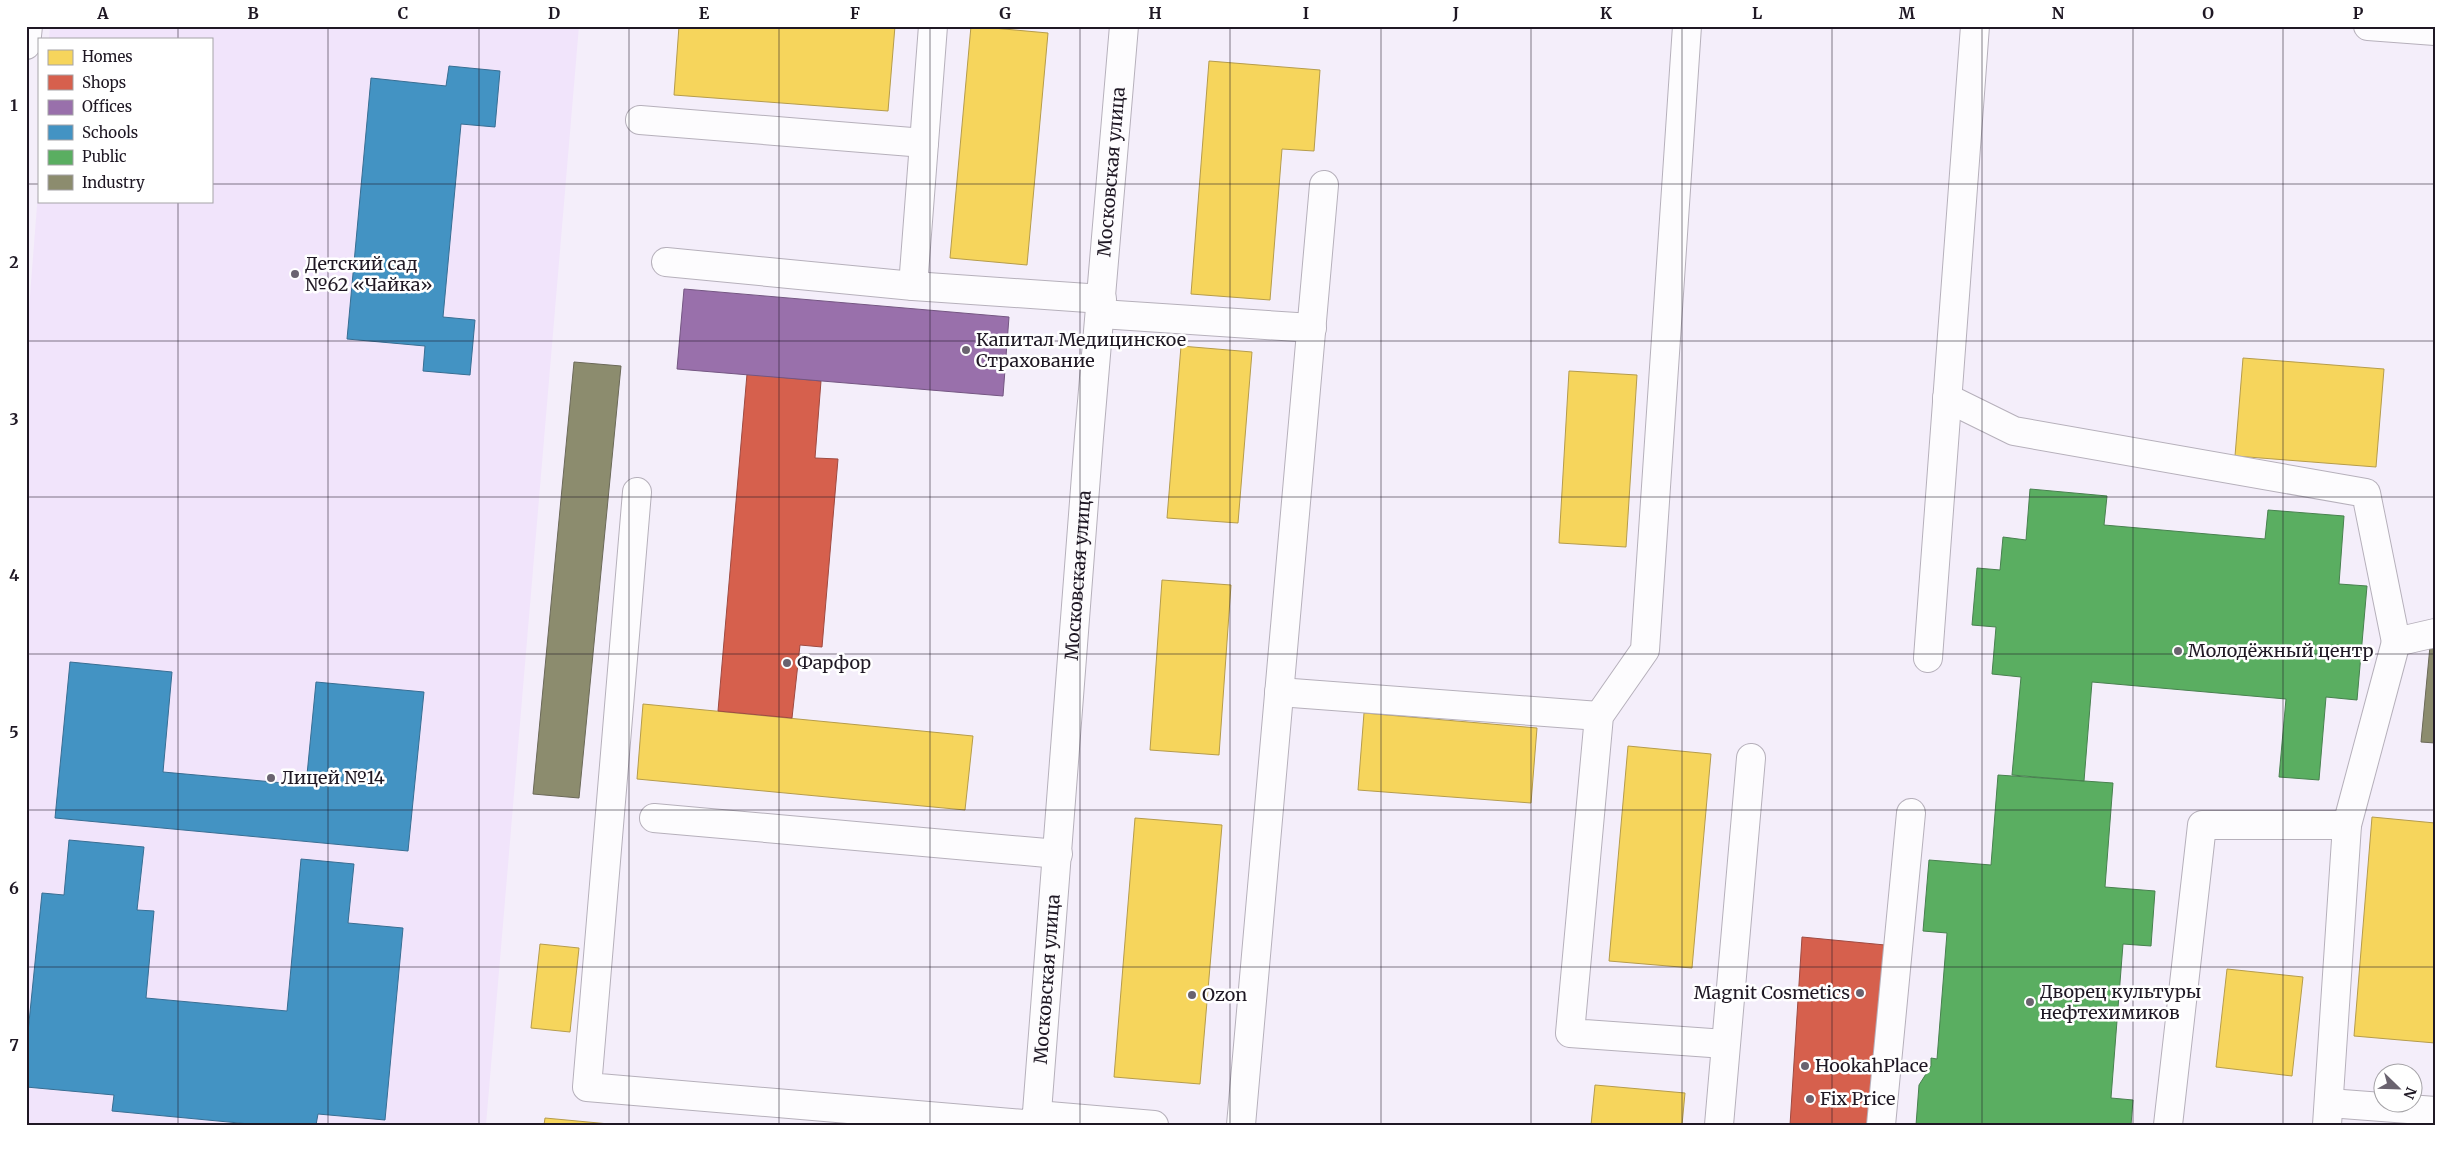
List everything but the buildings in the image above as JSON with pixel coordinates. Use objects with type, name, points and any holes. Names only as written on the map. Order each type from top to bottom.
[{"type":"street","points":[[26,45],[28,26]]},
{"type":"street","points":[[913,286],[933,26]]},
{"type":"street","name":"Московская улица","points":[[1037,1120],[1089,437],[1102,306],[1124,26]]},
{"type":"street","points":[[1687,26],[1645,650],[1599,716],[1570,1033],[1725,1044]]},
{"type":"street","points":[[1928,658],[1975,26]]},
{"type":"street","points":[[2368,26],[2435,31]]},
{"type":"street","points":[[640,120],[924,143]]},
{"type":"street","points":[[1241,1125],[1324,185]]},
{"type":"street","points":[[666,262],[1312,328]]},
{"type":"street","points":[[1947,398],[2014,431],[2366,494],[2396,642],[2347,825],[2328,1114],[2435,1111]]},
{"type":"street","points":[[637,492],[587,1088],[1037,1120],[1154,1125]]},
{"type":"street","points":[[2396,642],[2435,633]]},
{"type":"street","points":[[1279,692],[1599,716]]},
{"type":"street","points":[[1719,1125],[1751,758]]},
{"type":"street","points":[[1881,1125],[1911,813]]},
{"type":"street","points":[[654,818],[1058,854]]},
{"type":"street","points":[[2168,1125],[2202,825],[2347,825]]},
{"type":"shaded area","name":"Лицей №14","points":[[50,26],[579,26],[486,1125],[26,1125],[26,347],[38,193],[38,202],[212,202],[212,38],[49,38]]},
{"type":"place","name":"Детский сад №62 «Чайка»","points":[[295,274]]},
{"type":"place","name":"Капитал Медицинское Страхование","points":[[966,350]]},
{"type":"place","name":"Молодёжный центр","points":[[2178,651]]},
{"type":"place","name":"Фарфор","points":[[787,663]]},
{"type":"place","name":"Лицей №14","points":[[271,778]]},
{"type":"place","name":"Magnit Cosmetics","points":[[1860,993]]},
{"type":"place","name":"Ozon","points":[[1192,995]]},
{"type":"place","name":"Дворец культуры нефтехимиков","points":[[2030,1002]]},
{"type":"place","name":"HookahPlace","points":[[1805,1066]]},
{"type":"place","name":"Fix Price","points":[[1810,1099]]}]
